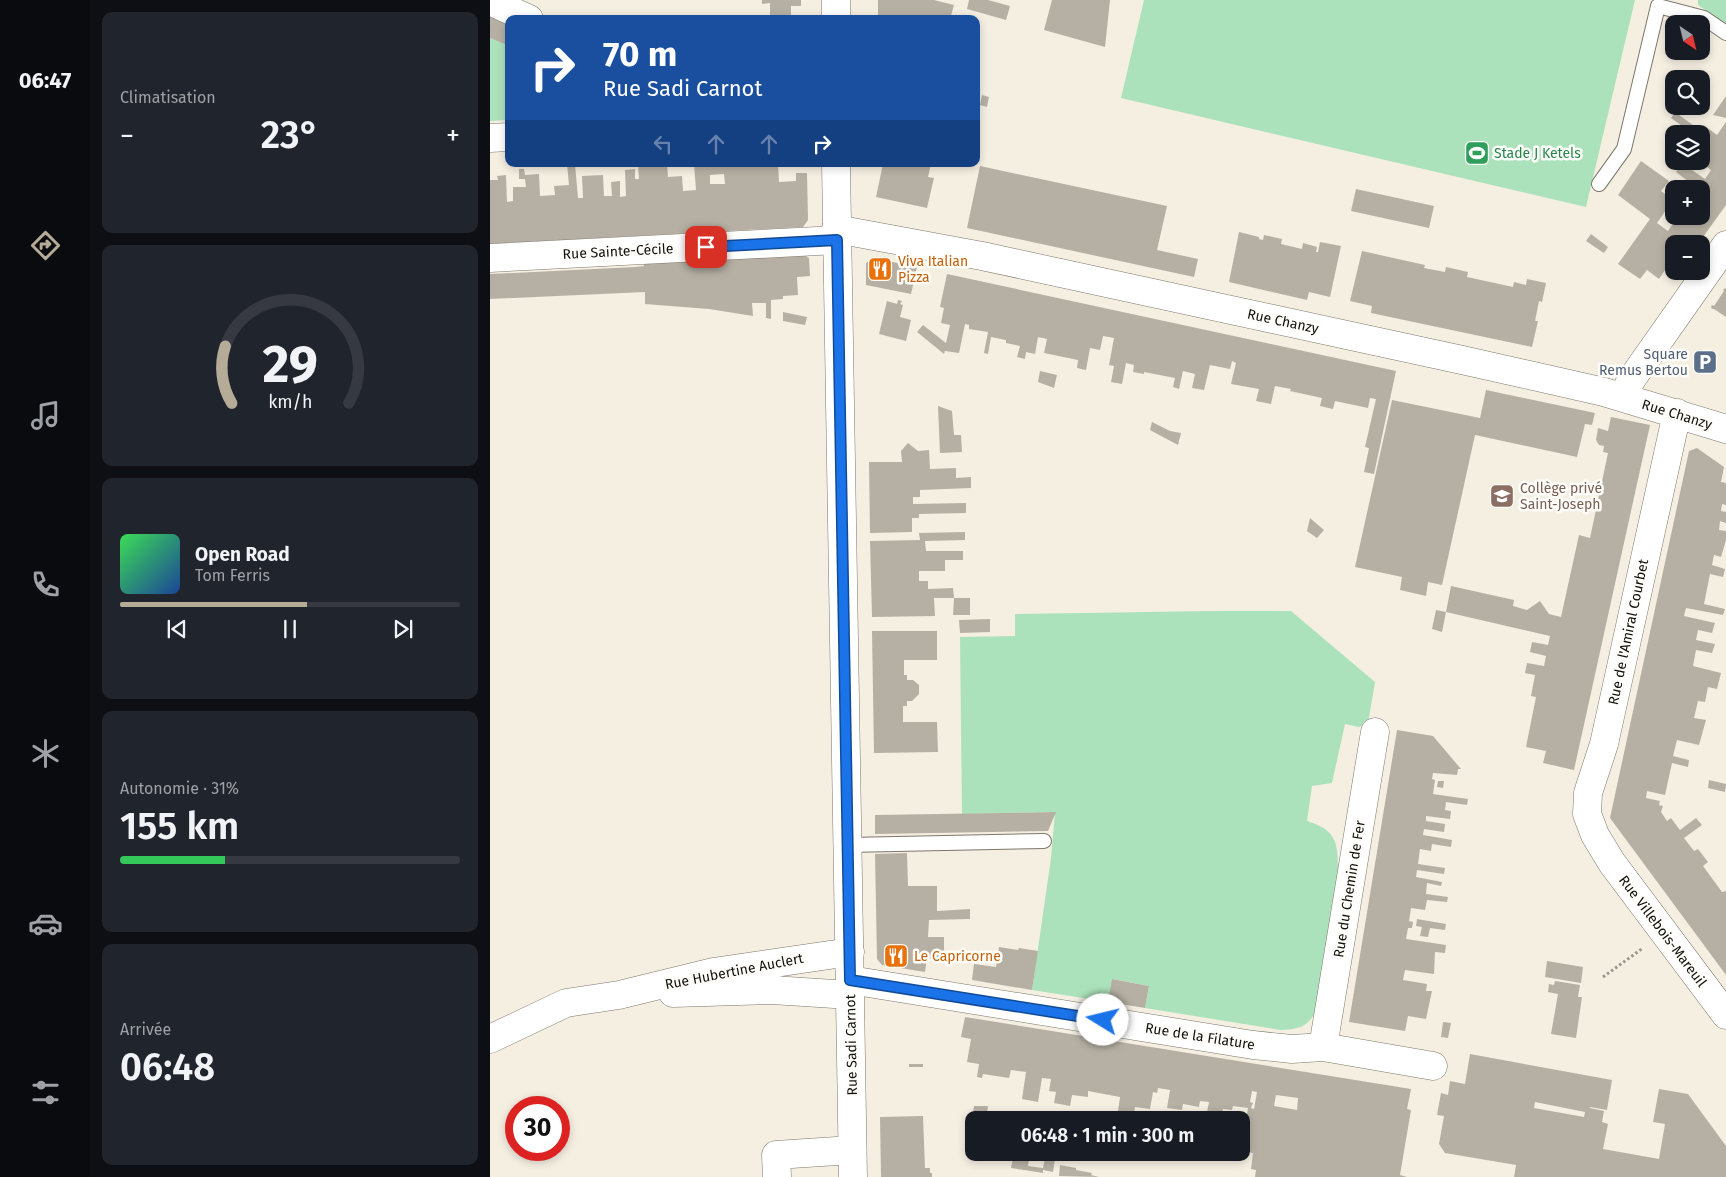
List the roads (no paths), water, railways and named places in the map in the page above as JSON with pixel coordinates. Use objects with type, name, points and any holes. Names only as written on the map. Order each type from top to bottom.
[{"type":"street","points":[[490,0],[521,15]]},
{"type":"street","points":[[836,0],[836,15]]},
{"type":"street","points":[[490,138],[505,137]]},
{"type":"street","name":"Rue Sadi Carnot","points":[[836,167],[850,952],[852,1177]]},
{"type":"street","name":"Rue Sainte-Cécile","points":[[490,258],[837,234]]},
{"type":"street","name":"Rue Chanzy","points":[[837,234],[982,256],[1317,328],[1623,398],[1726,429]]},
{"type":"street","points":[[1623,398],[1630,380],[1726,245]]},
{"type":"street","name":"Rue de l'Amiral Courbet","points":[[1602,847],[1587,814],[1588,793],[1604,744],[1677,413]]},
{"type":"street","name":"Rue du Chemin de Fer","points":[[1323,1047],[1376,732]]},
{"type":"street","name":"Rue Villebois-Mareuil","points":[[1602,847],[1726,1015]]},
{"type":"street","name":"Rue Hubertine Auclert","points":[[490,1039],[566,1003],[619,995],[713,972],[850,952]]},
{"type":"street","name":"Rue de la Filature","points":[[850,987],[1253,1045],[1292,1049],[1323,1047],[1433,1066]]},
{"type":"street","name":"Rue Hubertine Auclert","points":[[619,995],[850,987]]},
{"type":"street","points":[[776,1166],[852,1150]]},
{"type":"lane","points":[[1599,184],[1624,149],[1659,3],[1704,18],[1726,33]]},
{"type":"lane","points":[[847,845],[1044,842]]},
{"type":"place","name":"Stade J Ketels","points":[[1477,153]]},
{"type":"place","name":"Viva Italian Pizza","points":[[880,269]]},
{"type":"place","name":"Square Remus Bertou","points":[[1705,362]]},
{"type":"place","name":"Collège privé Saint-Joseph","points":[[1502,496]]},
{"type":"place","name":"Le Capricorne","points":[[896,956]]}]
